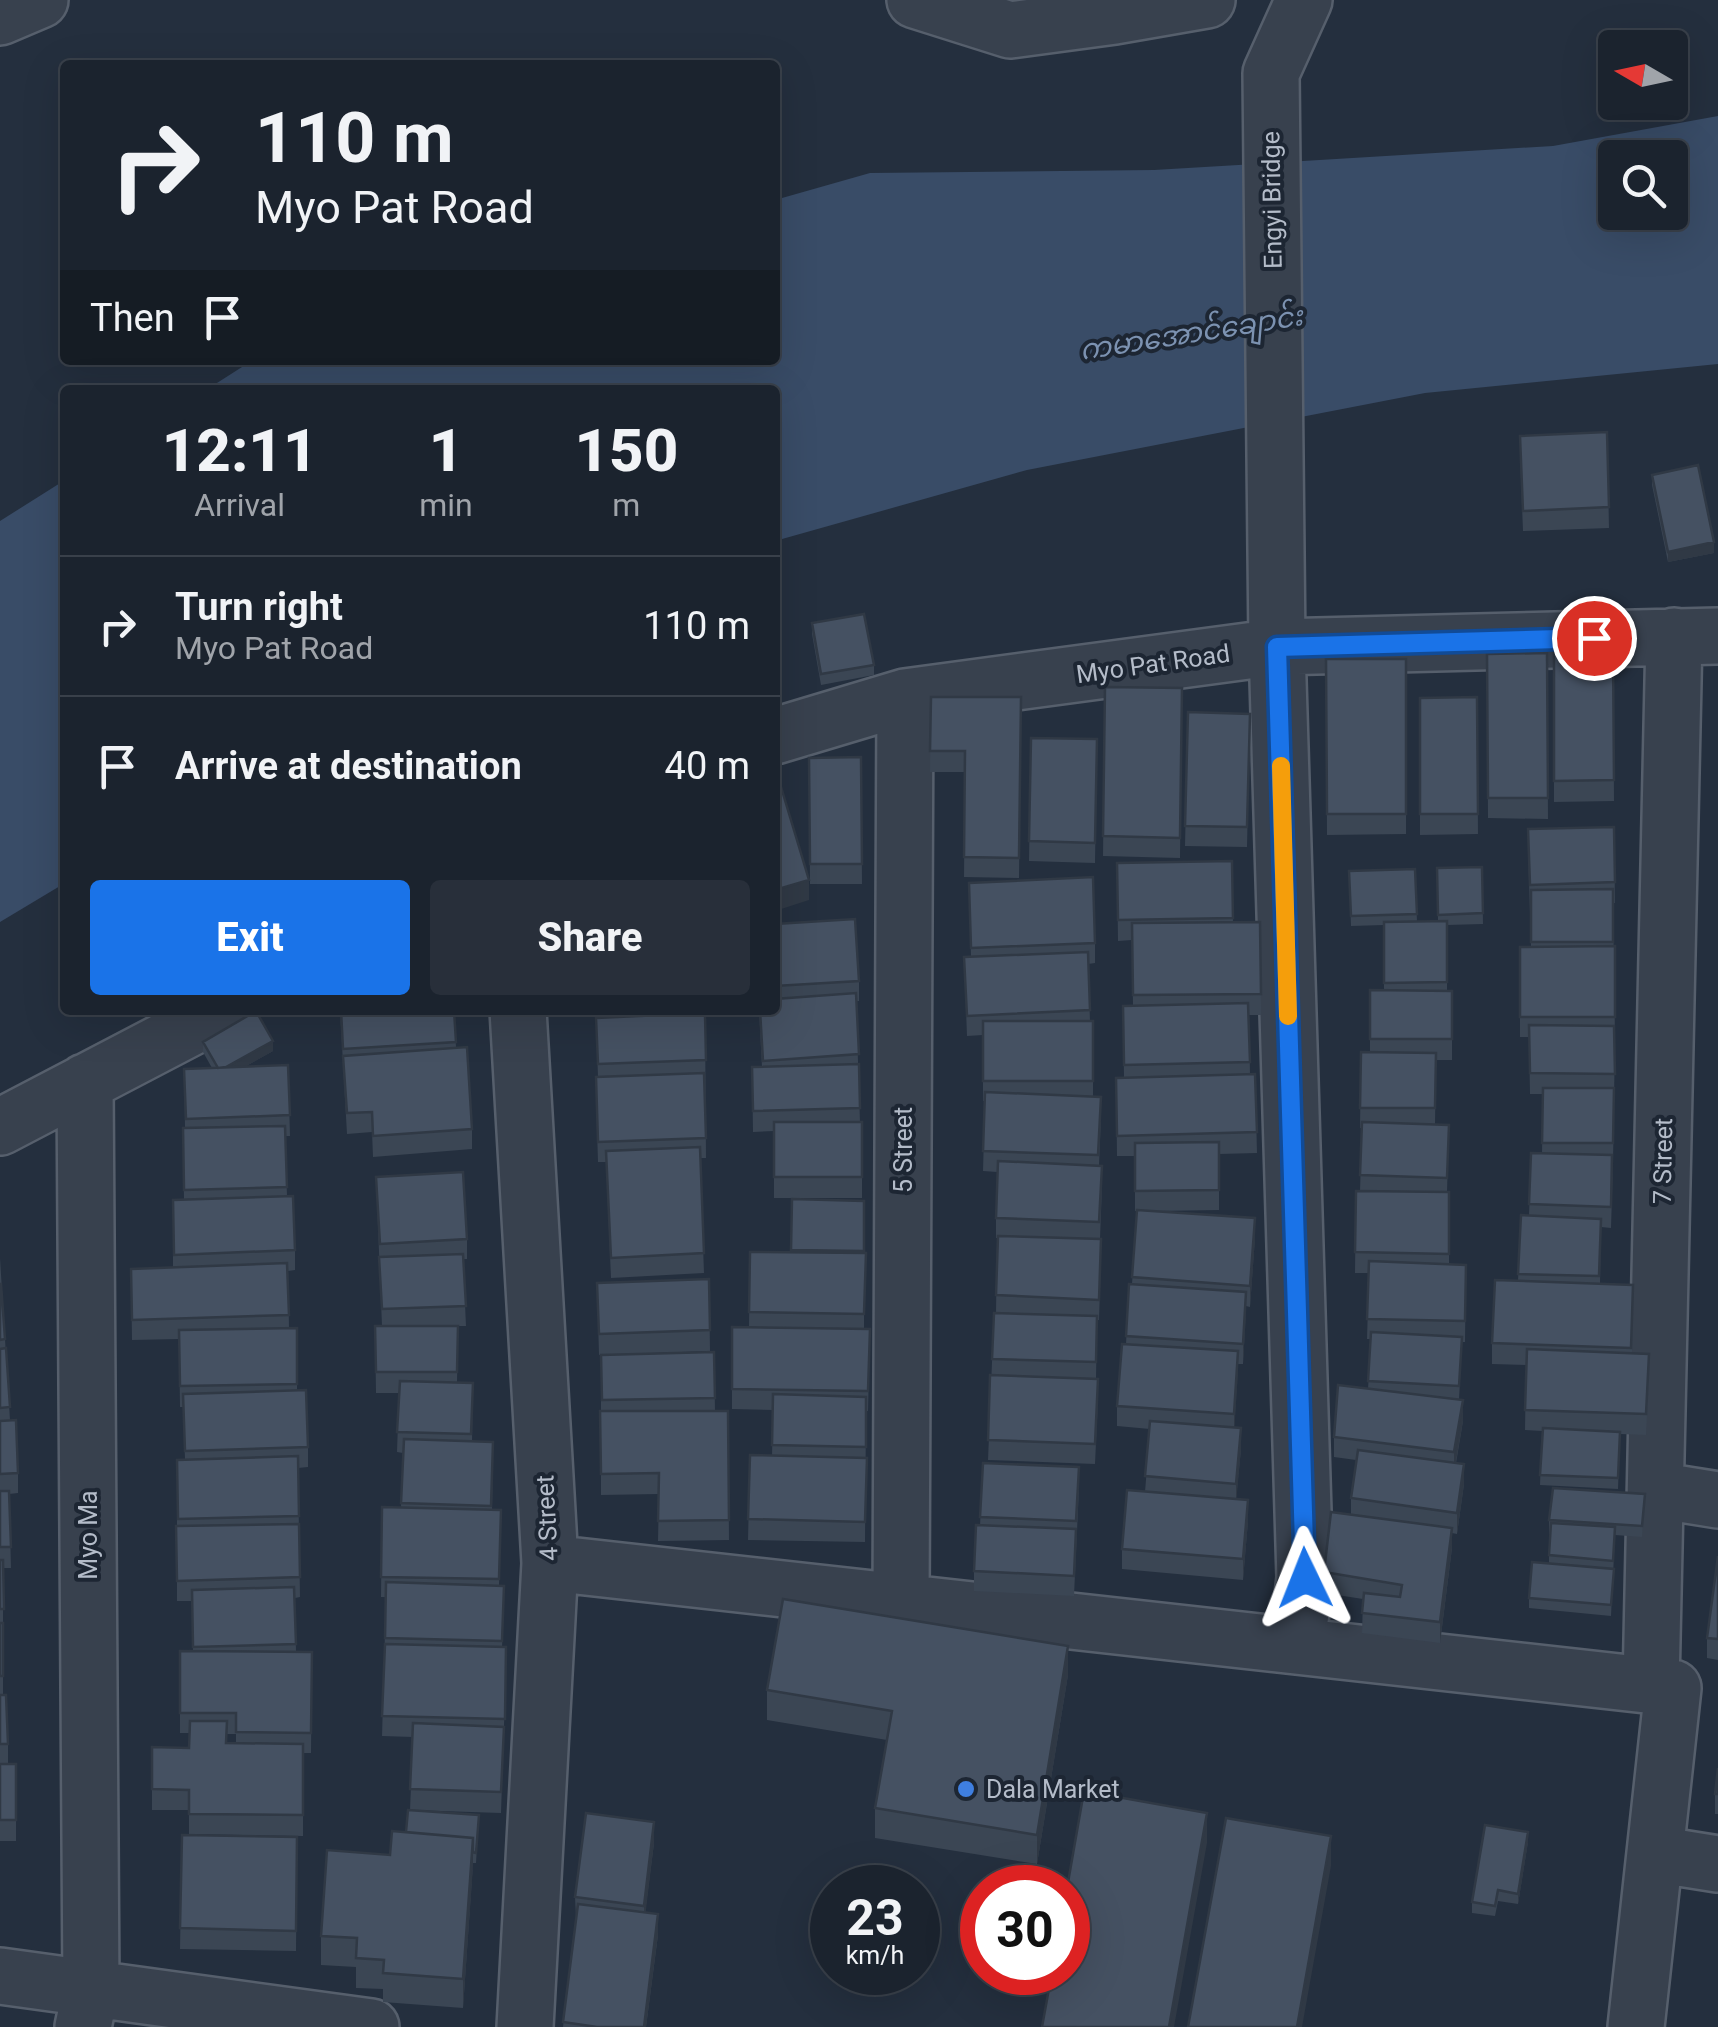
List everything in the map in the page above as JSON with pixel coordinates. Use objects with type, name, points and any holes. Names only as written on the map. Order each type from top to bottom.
[{"type":"street","points":[[0,17],[40,0]]},
{"type":"street","points":[[915,0],[1010,30],[1206,0]]},
{"type":"street","name":"Engyi Bridge","points":[[1297,1646],[1305,1578],[1277,647],[1271,73],[1304,0]]},
{"type":"street","name":"Myo Pat Road","points":[[780,734],[905,697],[1277,647],[1696,636]]},
{"type":"street","name":"7 Street","points":[[1651,1686],[1656,1490],[1696,636]]},
{"type":"street","name":"5 Street","points":[[901,1602],[905,697]]},
{"type":"street","points":[[0,1127],[214,1015]]},
{"type":"street","name":"4 Street","points":[[518,1015],[550,1563],[525,2027]]},
{"type":"street","name":"Myo Ma","points":[[85,1082],[87,2008]]},
{"type":"street","points":[[1656,1490],[1718,1500]]},
{"type":"street","points":[[550,1563],[1672,1688],[1636,2027]]},
{"type":"street","points":[[1655,1854],[1718,1864]]},
{"type":"street","points":[[0,1976],[87,2008],[371,2027]]},
{"type":"water","name":"ကမာအောင်ချောင်း","points":[[1718,116],[1718,364],[1425,393],[1027,470],[780,540],[780,385],[214,385],[245,365],[780,365],[780,199],[870,173],[1154,170],[1553,146]]},
{"type":"water","points":[[60,483],[60,886],[0,922],[0,521]]},
{"type":"building","points":[[1607,432],[1609,507],[1523,511],[1520,436]]},
{"type":"building","points":[[1698,465],[1714,542],[1668,552],[1652,475]]},
{"type":"building","points":[[864,614],[874,665],[821,674],[812,623]]},
{"type":"building","points":[[1554,652],[1613,652],[1614,780],[1554,781]]},
{"type":"building","points":[[1547,653],[1548,798],[1488,798],[1487,654]]},
{"type":"building","points":[[1326,659],[1406,659],[1406,814],[1327,814]]},
{"type":"building","points":[[1105,687],[1182,688],[1180,838],[1103,836]]},
{"type":"building","points":[[931,697],[1021,697],[1019,858],[964,857],[965,751],[930,751]]},
{"type":"building","points":[[1477,697],[1478,814],[1420,814],[1420,698]]},
{"type":"building","points":[[1188,712],[1250,714],[1247,827],[1185,826]]},
{"type":"building","points":[[1031,738],[1097,739],[1095,843],[1029,841]]},
{"type":"building","points":[[861,757],[862,864],[810,864],[809,758]]},
{"type":"building","points":[[780,784],[809,880],[780,889]]},
{"type":"building","points":[[1614,827],[1615,882],[1530,885],[1528,829]]},
{"type":"building","points":[[1232,861],[1233,918],[1118,920],[1117,863]]},
{"type":"building","points":[[1482,867],[1483,913],[1438,915],[1437,868]]},
{"type":"building","points":[[1415,869],[1417,914],[1351,916],[1349,871]]},
{"type":"building","points":[[1093,877],[1095,943],[971,948],[969,883]]},
{"type":"building","points":[[1613,889],[1613,942],[1531,942],[1531,890]]},
{"type":"building","points":[[855,919],[859,981],[780,986],[780,924]]},
{"type":"building","points":[[1447,921],[1447,982],[1384,983],[1384,922]]},
{"type":"building","points":[[1260,922],[1261,994],[1133,995],[1132,923]]},
{"type":"building","points":[[1615,946],[1615,1017],[1520,1017],[1520,947]]},
{"type":"building","points":[[1088,952],[1090,1010],[967,1016],[964,957]]},
{"type":"building","points":[[1370,990],[1452,991],[1452,1039],[1370,1039]]},
{"type":"building","points":[[856,993],[859,1054],[763,1061],[760,1015],[780,1015],[780,999]]},
{"type":"building","points":[[1248,1003],[1250,1062],[1124,1065],[1123,1006]]},
{"type":"building","points":[[249,1015],[258,1015],[273,1041],[218,1068],[203,1042]]},
{"type":"building","points":[[341,1015],[454,1015],[456,1042],[343,1049]]},
{"type":"building","points":[[705,1015],[706,1060],[598,1064],[596,1018]]},
{"type":"building","points":[[983,1021],[1093,1021],[1093,1081],[983,1081]]},
{"type":"building","points":[[1529,1025],[1614,1026],[1615,1074],[1530,1073]]},
{"type":"building","points":[[467,1047],[472,1129],[373,1136],[372,1112],[347,1113],[343,1056]]},
{"type":"building","points":[[1361,1052],[1436,1053],[1435,1108],[1360,1108]]},
{"type":"building","points":[[859,1064],[860,1108],[753,1111],[752,1067]]},
{"type":"building","points":[[288,1065],[290,1115],[186,1119],[184,1069]]},
{"type":"building","points":[[704,1073],[706,1138],[598,1142],[596,1077]]},
{"type":"building","points":[[1255,1074],[1257,1132],[1117,1136],[1116,1078]]},
{"type":"building","points":[[1543,1088],[1614,1088],[1613,1143],[1542,1143]]},
{"type":"building","points":[[985,1092],[1101,1097],[1098,1155],[983,1151]]},
{"type":"building","points":[[774,1122],[862,1122],[862,1177],[774,1177]]},
{"type":"building","points":[[1362,1122],[1449,1125],[1447,1178],[1360,1175]]},
{"type":"building","points":[[285,1126],[287,1187],[184,1190],[183,1128]]},
{"type":"building","points":[[1219,1142],[1219,1190],[1135,1191],[1135,1143]]},
{"type":"building","points":[[700,1147],[704,1253],[611,1258],[606,1151]]},
{"type":"building","points":[[1531,1153],[1612,1155],[1611,1207],[1529,1204]]},
{"type":"building","points":[[998,1161],[1102,1166],[1099,1222],[996,1218]]},
{"type":"building","points":[[463,1172],[467,1239],[380,1244],[376,1177]]},
{"type":"building","points":[[1356,1191],[1449,1192],[1449,1254],[1355,1252]]},
{"type":"building","points":[[293,1196],[295,1250],[174,1255],[173,1200]]},
{"type":"building","points":[[792,1199],[864,1201],[864,1251],[791,1250]]},
{"type":"building","points":[[1137,1210],[1255,1218],[1250,1286],[1132,1277]]},
{"type":"building","points":[[1521,1215],[1601,1219],[1599,1276],[1518,1274]]},
{"type":"building","points":[[998,1236],[1101,1239],[1099,1300],[996,1295]]},
{"type":"building","points":[[750,1252],[866,1253],[864,1314],[749,1312]]},
{"type":"building","points":[[463,1254],[466,1306],[382,1309],[379,1257]]},
{"type":"building","points":[[1369,1261],[1466,1265],[1465,1321],[1367,1319]]},
{"type":"building","points":[[287,1263],[289,1315],[132,1320],[131,1269]]},
{"type":"building","points":[[709,1279],[710,1330],[599,1334],[597,1283]]},
{"type":"building","points":[[1495,1280],[1633,1285],[1631,1348],[1492,1343]]},
{"type":"building","points":[[0,1284],[5,1339],[0,1340]]},
{"type":"building","points":[[1129,1284],[1246,1292],[1243,1344],[1126,1336]]},
{"type":"building","points":[[994,1313],[1097,1316],[1096,1362],[992,1359]]},
{"type":"building","points":[[375,1326],[458,1326],[457,1372],[376,1372]]},
{"type":"building","points":[[732,1327],[870,1329],[868,1391],[732,1389]]},
{"type":"building","points":[[297,1328],[297,1384],[180,1386],[179,1330]]},
{"type":"building","points":[[1371,1332],[1462,1337],[1459,1386],[1368,1381]]},
{"type":"building","points":[[1122,1344],[1238,1351],[1234,1414],[1117,1406]]},
{"type":"building","points":[[6,1348],[10,1407],[0,1408],[0,1349]]},
{"type":"building","points":[[1527,1349],[1649,1354],[1646,1414],[1525,1410]]},
{"type":"building","points":[[714,1352],[715,1398],[602,1400],[601,1355]]},
{"type":"building","points":[[990,1375],[1098,1379],[1095,1444],[988,1440]]},
{"type":"building","points":[[400,1381],[473,1383],[471,1434],[397,1432]]},
{"type":"building","points":[[1338,1385],[1463,1400],[1454,1452],[1334,1437]]},
{"type":"building","points":[[306,1390],[308,1447],[185,1451],[183,1394]]},
{"type":"building","points":[[773,1394],[866,1397],[866,1447],[772,1445]]},
{"type":"building","points":[[600,1411],[728,1411],[729,1520],[658,1521],[659,1473],[601,1474]]},
{"type":"building","points":[[16,1420],[18,1473],[0,1474],[0,1421]]},
{"type":"building","points":[[1150,1421],[1241,1428],[1236,1484],[1145,1476]]},
{"type":"building","points":[[1543,1428],[1620,1432],[1618,1478],[1540,1475]]},
{"type":"building","points":[[404,1439],[493,1442],[491,1506],[401,1503]]},
{"type":"building","points":[[1358,1450],[1464,1464],[1457,1513],[1351,1498]]},
{"type":"building","points":[[750,1455],[867,1458],[865,1522],[748,1519]]},
{"type":"building","points":[[298,1456],[299,1516],[178,1519],[177,1460]]},
{"type":"building","points":[[983,1463],[1079,1467],[1076,1521],[980,1517]]},
{"type":"building","points":[[1553,1488],[1645,1494],[1642,1526],[1549,1520]]},
{"type":"building","points":[[1127,1490],[1248,1500],[1243,1559],[1122,1549]]},
{"type":"building","points":[[0,1491],[9,1491],[11,1547],[0,1547]]},
{"type":"building","points":[[382,1507],[501,1510],[499,1579],[381,1577]]},
{"type":"building","points":[[1331,1512],[1452,1528],[1440,1622],[1362,1613],[1364,1593],[1400,1597],[1402,1585],[1324,1572]]},
{"type":"building","points":[[1551,1523],[1615,1527],[1613,1561],[1549,1555]]},
{"type":"building","points":[[299,1524],[300,1577],[177,1581],[176,1526]]},
{"type":"building","points":[[976,1525],[1076,1529],[1074,1576],[974,1571]]},
{"type":"building","points":[[1718,1556],[1718,1639],[1707,1638]]},
{"type":"building","points":[[3,1560],[4,1609],[0,1609]]},
{"type":"building","points":[[1532,1562],[1614,1569],[1611,1605],[1529,1598]]},
{"type":"building","points":[[386,1582],[504,1586],[502,1641],[385,1638]]},
{"type":"building","points":[[294,1587],[296,1644],[193,1647],[192,1590]]},
{"type":"building","name":"Dala Market","points":[[783,1599],[1068,1646],[1037,1835],[875,1808],[892,1711],[767,1690]]},
{"type":"building","points":[[3,1623],[3,1676],[0,1676]]},
{"type":"building","points":[[385,1644],[506,1647],[505,1719],[382,1716]]},
{"type":"building","points":[[180,1651],[312,1652],[311,1733],[236,1732],[236,1713],[180,1713]]},
{"type":"building","points":[[0,1695],[6,1695],[8,1744],[0,1744]]},
{"type":"building","points":[[190,1721],[227,1721],[226,1743],[303,1744],[303,1815],[189,1814],[189,1790],[152,1789],[152,1747],[189,1748]]},
{"type":"building","points":[[413,1723],[504,1727],[501,1792],[410,1789]]},
{"type":"building","points":[[0,1764],[16,1764],[16,1820],[0,1820]]},
{"type":"building","name":"Dala Market","points":[[1084,1791],[1207,1813],[1169,2027],[1042,2027],[1048,1995],[1090,1995],[1090,1865],[1071,1865]]},
{"type":"building","points":[[408,1810],[479,1815],[476,1853],[473,1838],[406,1832]]},
{"type":"building","points":[[586,1813],[654,1822],[644,1906],[575,1897]]},
{"type":"building","points":[[1226,1818],[1331,1836],[1297,2027],[1188,2027]]},
{"type":"building","points":[[1485,1825],[1528,1832],[1518,1894],[1498,1890],[1495,1906],[1472,1902]]},
{"type":"building","points":[[392,1831],[473,1838],[463,1979],[383,1973],[384,1960],[356,1958],[357,1938],[321,1936],[327,1850],[390,1855]]},
{"type":"building","points":[[182,1835],[297,1837],[296,1931],[180,1928]]},
{"type":"building","points":[[578,1904],[658,1914],[644,2027],[563,2022]]},
{"type":"slow traffic","points":[[1281,766],[1288,1016]]},
{"type":"place","name":"Dala Market","points":[[966,1789]]},
{"type":"route","points":[[1305,1578],[1277,647],[1594,638]]}]
